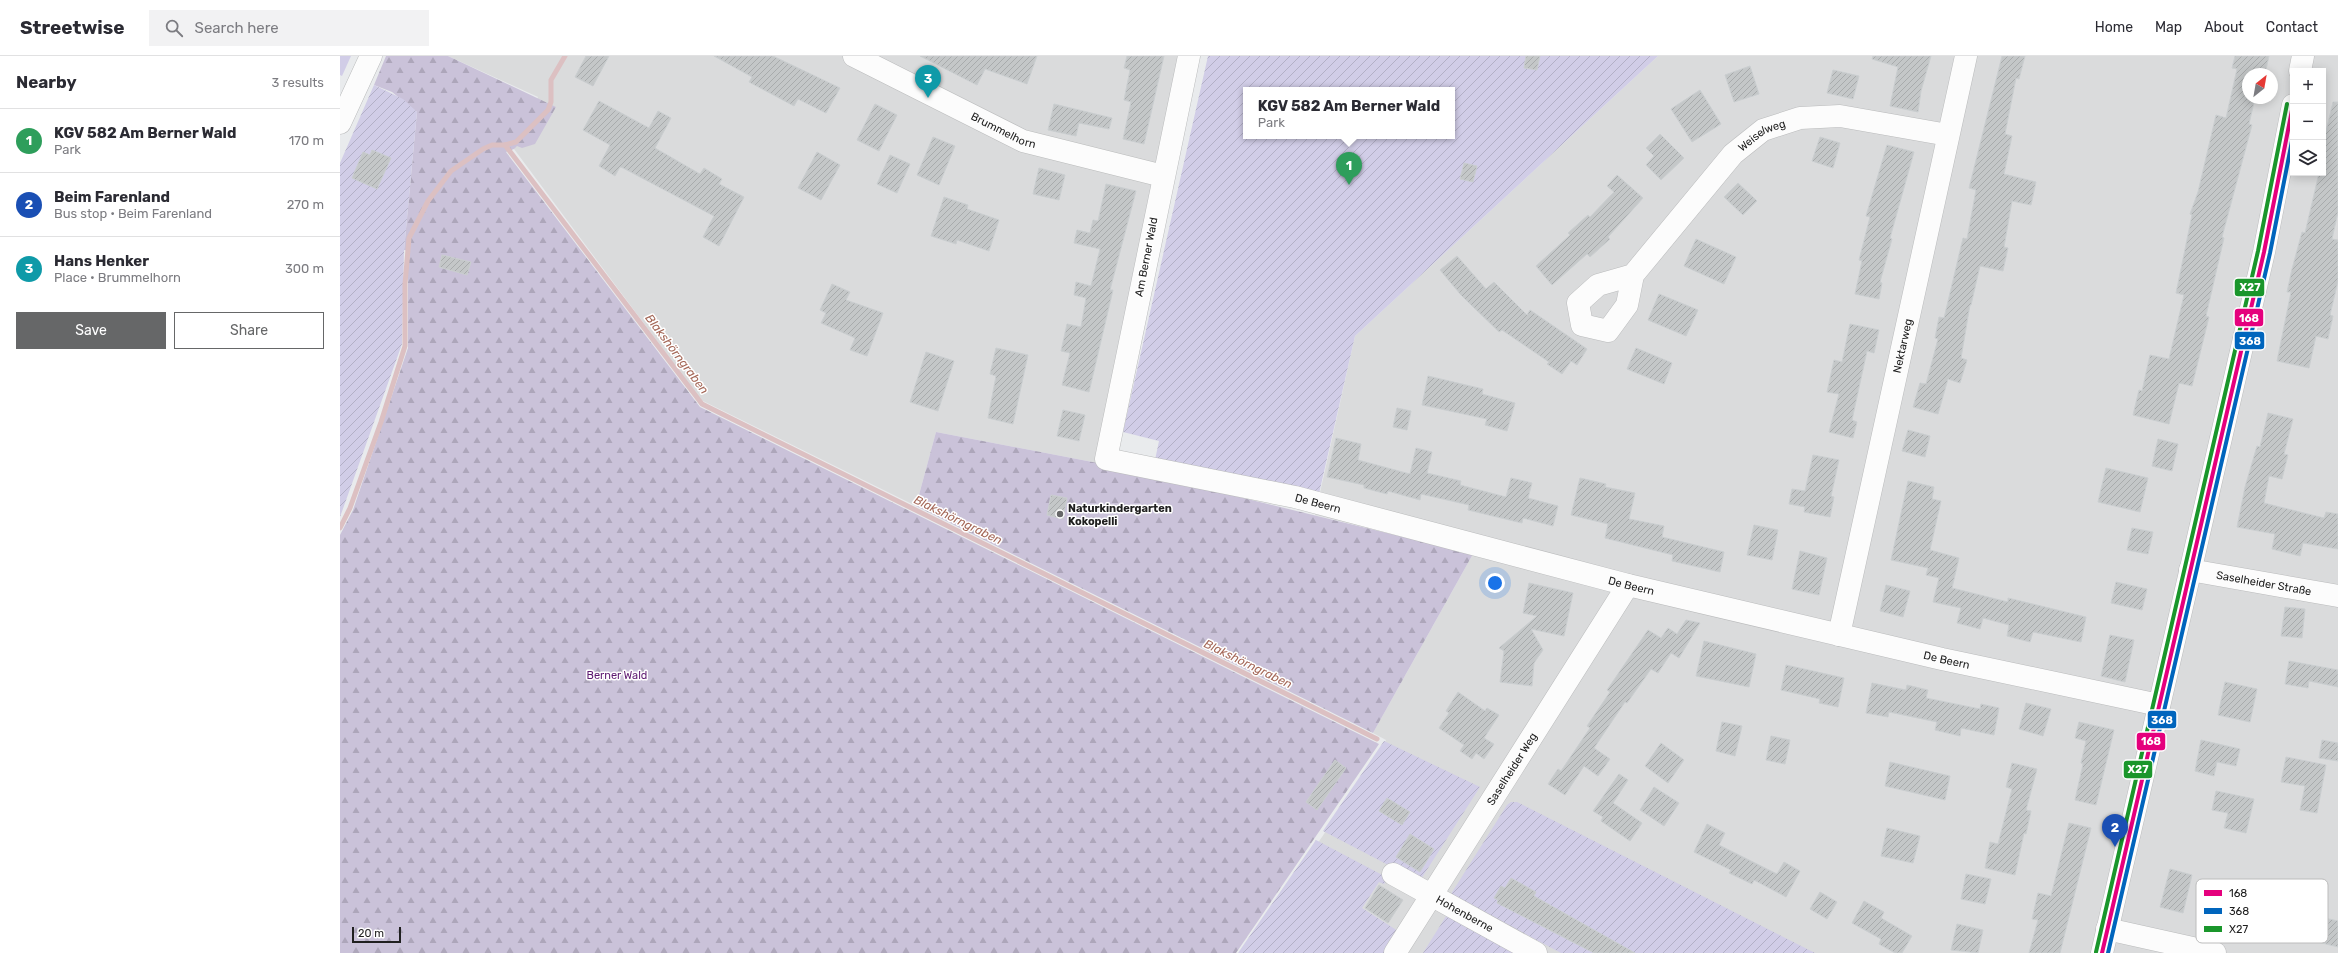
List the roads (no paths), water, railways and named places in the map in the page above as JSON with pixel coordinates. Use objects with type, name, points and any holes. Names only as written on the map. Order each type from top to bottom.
[{"type":"street","points":[[340,123],[371,56]]},
{"type":"street","name":"Brummelhorn","points":[[854,56],[1023,141],[1163,176]]},
{"type":"street","name":"Am Berner Wald","points":[[1106,459],[1163,176],[1189,56]]},
{"type":"street","name":"Nektarweg","points":[[1839,635],[1966,56]]},
{"type":"street","points":[[2301,68],[2303,56]]},
{"type":"street","name":"Weiselweg","points":[[1633,275],[1733,154],[1763,130],[1800,118],[1840,116],[1948,135]]},
{"type":"street","points":[[2102,953],[2264,252],[2290,120]]},
{"type":"street","name":"De Beern","points":[[1106,459],[1295,497],[1628,585],[1839,635],[2159,705]]},
{"type":"street","name":"Saselheider Straße","points":[[2190,570],[2338,596]]},
{"type":"street","name":"Saselheider Weg","points":[[1395,953],[1628,585]]},
{"type":"street","name":"Hohenberne","points":[[1393,874],[1431,897],[1536,953]]},
{"type":"street","points":[[2107,929],[2215,953]]},
{"type":"waterway","name":"Blakshörngraben","points":[[340,528],[350,508],[381,422],[405,346],[405,284],[409,238],[428,201],[451,171],[483,149],[492,145],[505,145],[516,142],[548,110],[551,102],[551,80],[565,56]]},
{"type":"waterway","name":"Blakshörngraben","points":[[505,145],[702,404],[1377,739]]},
{"type":"place","name":"Hans Henker","points":[[928,98]]},
{"type":"place","name":"KGV 582 Am Berner Wald","points":[[1349,185]]},
{"type":"place","name":"Naturkindergarten Kokopelli","points":[[1060,514]]},
{"type":"place","name":"Beim Farenland","points":[[2115,847]]},
{"type":"park label","name":"Berner Wald","points":[[617,675]]}]
